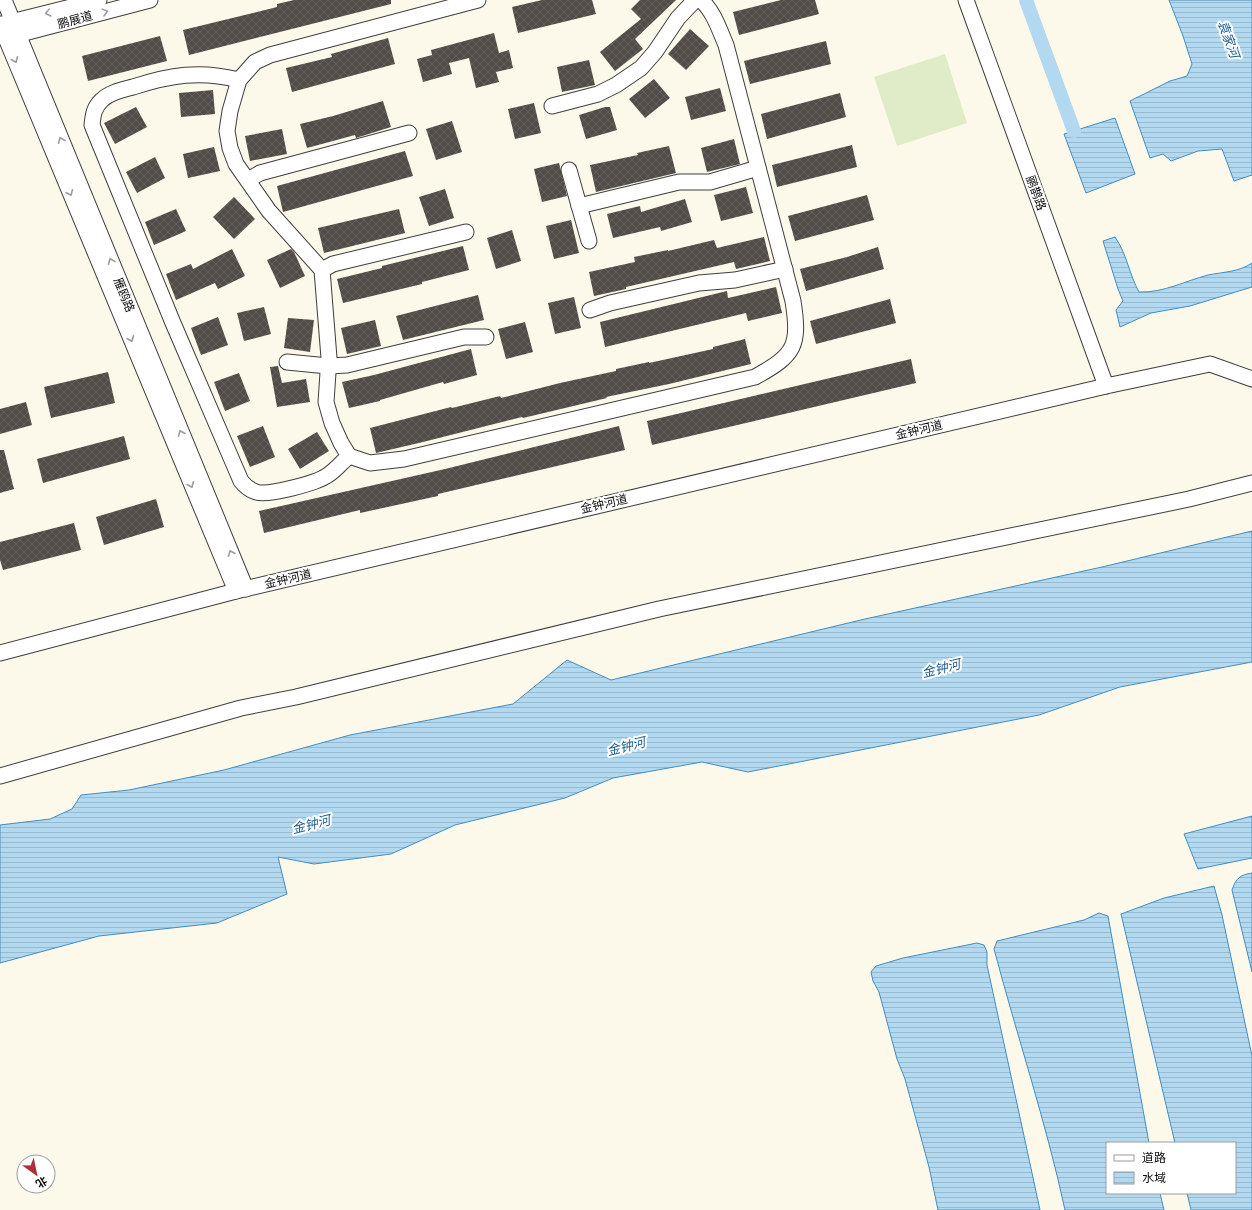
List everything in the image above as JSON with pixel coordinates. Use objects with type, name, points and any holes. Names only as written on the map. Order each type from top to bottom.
[{"type":"street","points":[[3,0],[5,29]]},
{"type":"street","name":"鹏展道","points":[[5,29],[99,0]]},
{"type":"street","name":"鹏展道","points":[[5,29],[150,0]]},
{"type":"street","points":[[478,0],[442,5],[270,55],[255,62],[239,80],[230,110],[227,131],[230,148],[236,164],[269,211],[322,270],[329,358],[326,402],[338,436],[349,456],[370,463],[404,459],[755,377],[774,367],[788,355],[795,340],[796,322],[793,301],[726,45],[717,23],[707,6],[700,0]]},
{"type":"street","points":[[552,106],[598,94],[641,68],[656,52],[678,18],[695,0]]},
{"type":"street","name":"鹂鹊路","points":[[966,0],[1106,386]]},
{"type":"street","name":"雁鸥路","points":[[5,29],[241,590]]},
{"type":"street","points":[[239,80],[222,76],[192,74],[157,79],[105,97],[100,101],[93,112],[92,125],[173,323],[241,481],[247,488],[257,493],[269,493],[314,482],[329,475],[349,456]]},
{"type":"street","points":[[248,180],[260,173],[409,133]]},
{"type":"street","points":[[579,206],[679,182],[710,182],[758,168]]},
{"type":"street","points":[[569,170],[589,241]]},
{"type":"street","points":[[322,270],[333,264],[466,232]]},
{"type":"street","points":[[590,310],[610,303],[699,283],[735,280],[785,269]]},
{"type":"street","points":[[287,362],[328,366],[347,365],[464,336],[486,337]]},
{"type":"street","name":"金钟河道","points":[[0,653],[241,590],[1106,386],[1210,364],[1252,379]]},
{"type":"street","points":[[0,776],[241,708],[304,696],[659,609],[1189,499],[1252,483]]},
{"type":"green space","points":[[945,54],[967,123],[897,146],[874,77]]},
{"type":"water","name":"袁家河","points":[[1169,0],[1252,0],[1252,175],[1234,181],[1222,149],[1198,151],[1171,161],[1163,154],[1150,158],[1130,101],[1170,81],[1187,76],[1192,64]]},
{"type":"water","points":[[1115,118],[1135,174],[1086,193],[1064,134]]},
{"type":"water","points":[[1115,237],[1122,250],[1139,292],[1165,289],[1208,275],[1236,270],[1252,263],[1252,287],[1190,306],[1151,313],[1120,327],[1116,310],[1123,301],[1103,241]]},
{"type":"water","name":"金钟河","points":[[1252,531],[1252,662],[1120,687],[1039,715],[748,772],[702,762],[613,778],[565,798],[455,825],[391,854],[314,864],[278,857],[287,894],[217,923],[99,936],[0,963],[0,825],[50,819],[72,809],[81,795],[129,790],[224,770],[350,735],[513,704],[567,660],[611,680],[865,619],[1102,567]]},
{"type":"water","points":[[1252,816],[1252,858],[1198,869],[1184,834]]},
{"type":"water","points":[[1252,873],[1252,972],[1232,890],[1239,878]]},
{"type":"water","points":[[1214,886],[1222,915],[1252,1056],[1252,1210],[1191,1210],[1187,1194],[1236,1194],[1236,1142],[1175,1142],[1121,914],[1164,898]]},
{"type":"water","points":[[1099,913],[1108,916],[1149,1142],[1106,1142],[1106,1194],[1160,1194],[1164,1210],[1065,1210],[1040,1112],[994,949],[997,941],[1084,920]]},
{"type":"water","points":[[977,943],[984,945],[987,952],[987,965],[1040,1210],[938,1210],[929,1167],[905,1079],[897,1059],[879,992],[873,981],[871,972],[876,966],[903,958]]},
{"type":"building","points":[[294,0],[391,0],[391,4],[189,55],[183,30],[277,7],[277,4]]},
{"type":"building","points":[[542,0],[592,0],[596,14],[518,33],[512,7]]},
{"type":"building","points":[[640,0],[676,0],[635,39],[643,49],[615,71],[600,52],[641,19],[631,9]]},
{"type":"building","points":[[781,0],[815,0],[819,14],[739,35],[733,12]]},
{"type":"building","points":[[690,29],[709,46],[686,70],[668,54]]},
{"type":"building","points":[[494,33],[499,53],[509,50],[513,68],[496,72],[499,82],[476,88],[469,58],[449,63],[452,74],[423,82],[417,59],[432,55],[431,50]]},
{"type":"building","points":[[160,36],[167,61],[88,81],[82,56]]},
{"type":"building","points":[[388,38],[395,64],[292,92],[286,68],[332,57],[331,54]]},
{"type":"building","points":[[826,41],[831,64],[750,84],[744,61]]},
{"type":"building","points":[[589,60],[595,85],[562,92],[557,67]]},
{"type":"building","points":[[654,79],[670,98],[645,118],[629,99]]},
{"type":"building","points":[[720,88],[726,111],[691,120],[685,97]]},
{"type":"building","points":[[213,90],[215,114],[181,117],[179,93]]},
{"type":"building","points":[[840,93],[846,117],[767,139],[761,114]]},
{"type":"building","points":[[383,101],[391,127],[356,138],[355,135],[307,148],[300,124]]},
{"type":"building","points":[[534,103],[541,133],[515,139],[508,109]]},
{"type":"building","points":[[136,107],[147,127],[115,144],[104,123]]},
{"type":"building","points":[[605,107],[610,107],[617,130],[586,139],[579,115]]},
{"type":"building","points":[[452,121],[462,152],[436,160],[426,129]]},
{"type":"building","points":[[282,129],[287,154],[250,161],[245,136]]},
{"type":"building","points":[[734,139],[740,164],[707,172],[701,148]]},
{"type":"building","points":[[852,145],[857,167],[777,187],[772,165]]},
{"type":"building","points":[[669,146],[676,173],[596,192],[590,165],[638,155],[637,153]]},
{"type":"building","points":[[214,147],[220,171],[188,178],[183,154]]},
{"type":"building","points":[[405,151],[413,176],[283,212],[277,186]]},
{"type":"building","points":[[155,157],[165,178],[137,193],[126,172]]},
{"type":"building","points":[[559,163],[567,196],[542,202],[534,169]]},
{"type":"building","points":[[746,187],[753,213],[721,221],[714,195]]},
{"type":"building","points":[[445,189],[454,218],[429,226],[419,197]]},
{"type":"building","points":[[867,195],[874,220],[795,241],[788,216]]},
{"type":"building","points":[[234,197],[255,219],[234,239],[213,217]]},
{"type":"building","points":[[685,199],[692,222],[661,231],[660,227],[613,238],[607,214],[640,206],[641,212]]},
{"type":"building","points":[[176,209],[186,231],[154,245],[145,222]]},
{"type":"building","points":[[399,209],[405,233],[324,253],[318,228]]},
{"type":"building","points":[[571,220],[579,253],[554,259],[546,226]]},
{"type":"building","points":[[512,230],[521,261],[496,269],[487,238]]},
{"type":"building","points":[[764,237],[770,261],[736,269],[734,262],[594,296],[589,272],[635,262],[634,257],[714,240],[717,248]]},
{"type":"building","points":[[463,246],[469,270],[422,282],[422,284],[343,303],[337,279]]},
{"type":"building","points":[[878,247],[884,269],[806,291],[800,269],[847,257]]},
{"type":"building","points":[[232,249],[245,276],[218,289],[215,283],[176,300],[166,274],[191,264],[193,269]]},
{"type":"building","points":[[291,249],[294,252],[305,276],[280,288],[267,260]]},
{"type":"building","points":[[776,287],[782,313],[748,321],[746,313],[605,347],[600,322],[727,291],[728,298]]},
{"type":"building","points":[[478,295],[484,320],[403,340],[396,316]]},
{"type":"building","points":[[574,297],[581,328],[555,334],[548,303]]},
{"type":"building","points":[[890,299],[896,323],[816,344],[810,321]]},
{"type":"building","points":[[264,307],[271,334],[244,341],[237,313]]},
{"type":"building","points":[[218,317],[228,345],[201,355],[191,328]]},
{"type":"building","points":[[288,318],[314,320],[310,352],[284,348]]},
{"type":"building","points":[[375,320],[381,346],[347,354],[341,328]]},
{"type":"building","points":[[525,322],[533,352],[506,359],[498,329]]},
{"type":"building","points":[[745,339],[751,364],[669,384],[606,397],[607,398],[522,417],[376,453],[370,428],[451,407],[500,396],[501,398],[616,371],[616,369],[713,349],[713,347]]},
{"type":"building","points":[[471,349],[477,375],[444,384],[443,382],[380,401],[349,408],[342,382]]},
{"type":"building","points":[[911,359],[916,383],[652,445],[647,421]]},
{"type":"building","points":[[278,366],[282,383],[306,379],[310,402],[277,407],[270,367]]},
{"type":"building","points":[[108,372],[115,403],[51,418],[44,387]]},
{"type":"building","points":[[239,373],[250,401],[225,411],[214,382]]},
{"type":"building","points":[[26,402],[32,425],[0,434],[0,409]]},
{"type":"building","points":[[263,426],[275,457],[250,467],[237,436]]},
{"type":"building","points":[[619,426],[625,450],[438,494],[438,496],[360,513],[360,510],[264,533],[259,511],[445,469]]},
{"type":"building","points":[[317,432],[329,451],[300,469],[288,449]]},
{"type":"building","points":[[124,436],[130,459],[43,483],[37,459]]},
{"type":"building","points":[[0,450],[4,450],[14,489],[0,493]]},
{"type":"building","points":[[156,499],[164,527],[104,545],[96,517]]},
{"type":"building","points":[[74,523],[81,550],[3,570],[0,560],[0,542]]},
{"type":"waterway","points":[[1026,0],[1074,131]]}]
